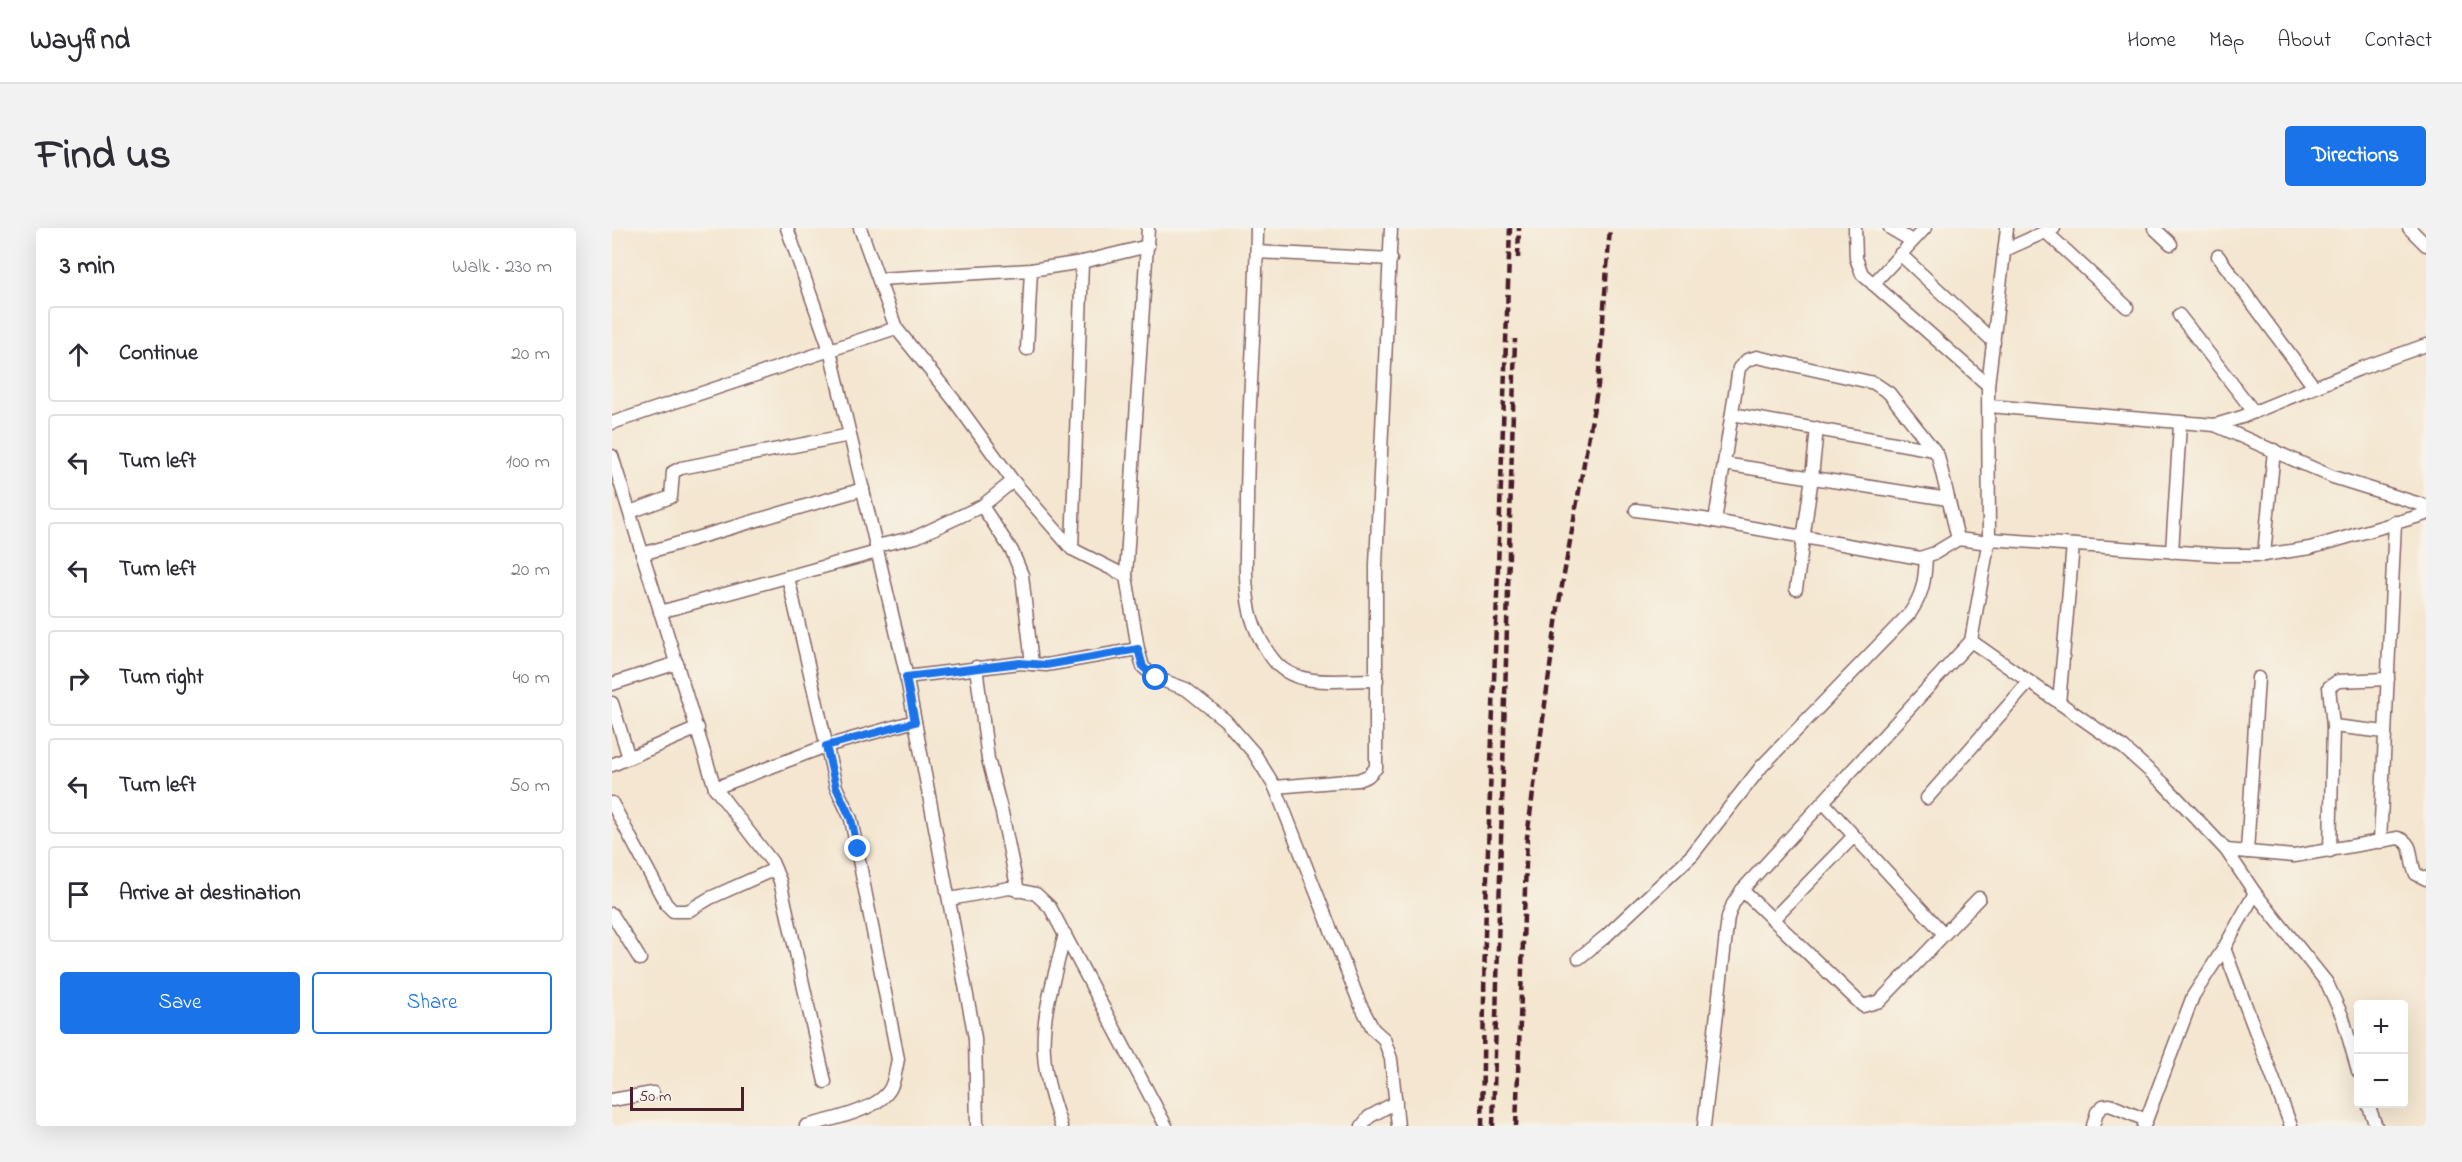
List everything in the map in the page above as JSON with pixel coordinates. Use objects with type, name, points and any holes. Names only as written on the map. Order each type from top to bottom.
[{"type":"street","points":[[787,228],[830,350],[906,677],[975,1038],[978,1126]]},
{"type":"street","points":[[860,228],[896,328],[954,400],[1013,480],[1072,549],[1126,576]]},
{"type":"street","points":[[1148,228],[1126,576],[1143,667],[1156,678],[1186,688],[1225,720],[1254,753],[1275,787],[1360,1004],[1373,1029],[1384,1039],[1391,1059],[1398,1126]]},
{"type":"street","points":[[1257,228],[1247,452],[1247,560],[1250,610],[1258,635],[1270,654],[1277,664],[1292,675],[1307,679],[1377,680]]},
{"type":"street","points":[[1275,787],[1359,780],[1368,776],[1376,768],[1376,565],[1391,228]]},
{"type":"street","points":[[1855,228],[1858,266],[1862,274],[1988,385]]},
{"type":"street","points":[[1890,228],[1919,232]]},
{"type":"street","points":[[1704,1126],[1728,916],[1733,904],[1742,890],[1971,641],[1989,541],[1988,385],[2007,228]]},
{"type":"street","points":[[2154,228],[2171,244]]},
{"type":"street","points":[[2409,228],[2426,245]]},
{"type":"street","points":[[2005,250],[2051,230],[2127,307]]},
{"type":"street","points":[[1873,284],[1919,232]]},
{"type":"street","points":[[879,279],[1031,270],[1082,262],[1148,246]]},
{"type":"street","points":[[1257,252],[1391,259]]},
{"type":"street","points":[[1900,254],[1994,342]]},
{"type":"street","points":[[2218,256],[2314,387]]},
{"type":"street","points":[[1072,549],[1082,262]]},
{"type":"street","points":[[1027,349],[1031,270]]},
{"type":"street","points":[[2179,315],[2254,412]]},
{"type":"street","points":[[612,423],[896,328]]},
{"type":"street","points":[[1989,406],[2180,424],[2215,425],[2426,345]]},
{"type":"street","points":[[1715,521],[1739,368],[1747,360],[1757,357],[1874,383],[1889,393],[1938,456],[1958,539]]},
{"type":"street","points":[[1732,414],[1934,450]]},
{"type":"street","points":[[2172,552],[2180,424]]},
{"type":"street","points":[[2215,425],[2333,477],[2426,506]]},
{"type":"street","points":[[1796,589],[1812,477],[1816,428]]},
{"type":"street","points":[[630,512],[671,497],[673,472],[681,468],[850,435]]},
{"type":"street","points":[[2265,555],[2274,450]]},
{"type":"street","points":[[612,456],[715,788],[775,869],[780,881],[825,1082]]},
{"type":"street","points":[[1724,464],[1948,499]]},
{"type":"street","points":[[660,612],[788,577],[916,537],[982,506],[1013,480]]},
{"type":"street","points":[[642,554],[862,489]]},
{"type":"street","points":[[982,506],[1012,551],[1022,575],[1032,664]]},
{"type":"street","points":[[1636,510],[1715,521],[1920,558],[1926,558],[1958,539],[2172,552],[2265,555],[2310,548],[2426,514]]},
{"type":"street","points":[[2380,842],[2395,522]]},
{"type":"street","points":[[2059,703],[2073,545]]},
{"type":"street","points":[[1579,958],[1606,936],[1692,855],[1762,766],[1910,613],[1920,599],[1924,587],[1926,558]]},
{"type":"street","points":[[788,577],[836,787],[851,819],[898,1059],[891,1089],[877,1103],[843,1116],[806,1126]]},
{"type":"street","points":[[1971,641],[2124,748],[2163,783],[2226,850],[2255,892],[2327,982],[2343,1018],[2354,1057]]},
{"type":"street","points":[[906,677],[1020,663],[1046,665],[1138,649]]},
{"type":"street","points":[[612,684],[676,663]]},
{"type":"street","points":[[976,668],[988,759],[1018,891]]},
{"type":"street","points":[[2247,852],[2258,678]]},
{"type":"street","points":[[2330,851],[2333,726],[2329,687],[2338,681],[2388,679]]},
{"type":"street","points":[[1927,798],[2029,682]]},
{"type":"street","points":[[612,704],[629,758]]},
{"type":"street","points":[[715,788],[826,746],[915,722]]},
{"type":"street","points":[[2333,726],[2385,732]]},
{"type":"street","points":[[612,765],[698,729]]},
{"type":"street","points":[[1823,802],[1944,934]]},
{"type":"street","points":[[612,803],[666,904],[673,911],[688,911],[710,898],[775,869]]},
{"type":"street","points":[[1773,919],[1854,836]]},
{"type":"street","points":[[2226,850],[2294,856],[2398,838],[2408,842],[2413,870],[2426,879]]},
{"type":"street","points":[[950,899],[1009,888],[1036,894],[1050,907],[1166,1126]]},
{"type":"street","points":[[1742,890],[1863,1006],[1880,1001],[1978,898]]},
{"type":"street","points":[[2094,1126],[2097,1112],[2103,1106],[2110,1105],[2145,1123],[2193,996],[2224,948],[2255,892]]},
{"type":"street","points":[[612,914],[640,959]]},
{"type":"street","points":[[1060,1126],[1048,1085],[1044,1027],[1065,934]]},
{"type":"street","points":[[2224,948],[2291,1126]]},
{"type":"street","points":[[612,1100],[653,1093]]},
{"type":"street","points":[[1362,1126],[1369,1116],[1396,1102]]},
{"type":"street","points":[[2369,1108],[2376,1126]]},
{"type":"railway","points":[[1482,1126],[1485,935],[1510,228]]},
{"type":"railway","points":[[1518,258],[1519,228]]},
{"type":"railway","points":[[1516,1126],[1527,837],[1558,608],[1598,385],[1610,228]]},
{"type":"railway","points":[[1493,1126],[1515,339]]},
{"type":"route","points":[[858,849],[851,819],[836,787],[826,746],[915,722],[906,677],[1020,663],[1046,665],[1138,649],[1143,667],[1156,678]]}]
